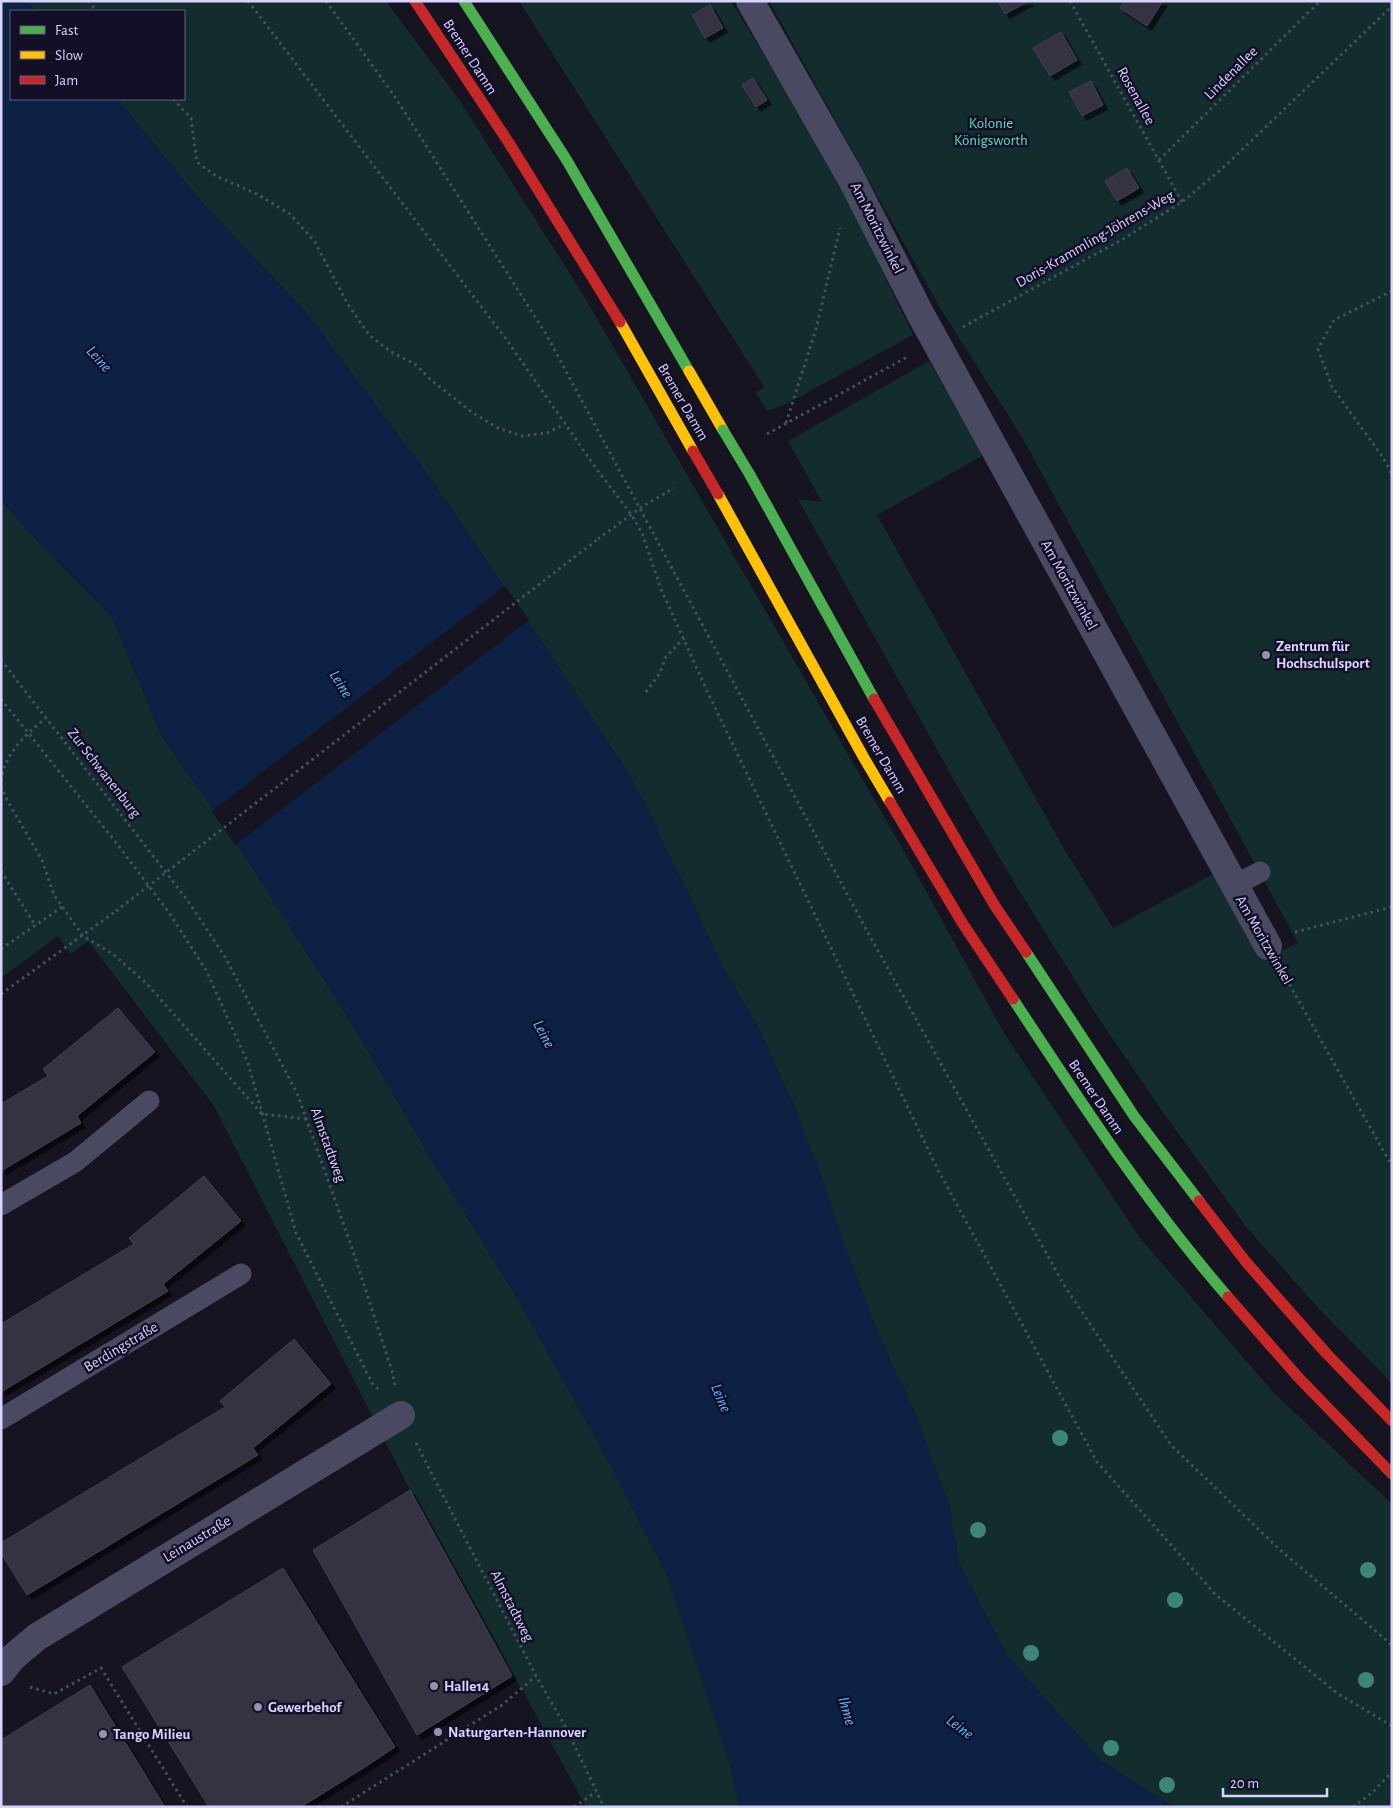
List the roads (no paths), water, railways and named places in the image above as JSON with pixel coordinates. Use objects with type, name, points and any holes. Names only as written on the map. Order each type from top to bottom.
[{"type":"main road","name":"Bremer Damm","points":[[415,1],[509,143],[599,286],[718,494],[864,758],[953,907],[1104,1137],[1195,1259],[1298,1377],[1392,1474]]},
{"type":"main road","name":"Bremer Damm","points":[[464,1],[505,61],[613,238],[750,475],[883,716],[995,906],[1134,1116],[1246,1262],[1326,1354],[1392,1421]]},
{"type":"street","name":"Am Moritzwinkel","points":[[750,1],[851,178],[936,342],[1233,886],[1268,946]]},
{"type":"street","name":"Leinaustraße","points":[[5,1657],[401,1415]]},
{"type":"lane","points":[[1233,886],[1260,872]]},
{"type":"lane","points":[[1,1205],[75,1162],[149,1101]]},
{"type":"lane","name":"Berdingstraße","points":[[1,1419],[241,1274]]},
{"type":"water","points":[[1,1],[26,1],[35,10],[10,10],[10,100],[118,100],[204,205],[304,310],[430,478],[621,762],[646,805],[726,973],[758,1027],[791,1099],[877,1331],[916,1416],[949,1506],[959,1563],[1008,1657],[1101,1761],[1174,1807],[740,1807],[730,1764],[666,1572],[595,1436],[515,1294],[432,1160],[353,1025],[238,845],[162,736],[112,617],[41,545],[1,500]]},
{"type":"place","name":"Zentrum für Hochschulsport","points":[[1266,655]]},
{"type":"place","name":"Halle14","points":[[434,1686]]},
{"type":"place","name":"Gewerbehof","points":[[258,1707]]},
{"type":"place","name":"Naturgarten-Hannover","points":[[438,1732]]},
{"type":"place","name":"Tango Milieu","points":[[103,1734]]},
{"type":"park label","name":"Kolonie Königsworth","points":[[991,132]]},
{"type":"water label","name":"Leine","points":[[99,359]]},
{"type":"water label","name":"Leine","points":[[341,684]]},
{"type":"water label","name":"Leine","points":[[544,1034]]},
{"type":"water label","name":"Leine","points":[[721,1398]]},
{"type":"water label","name":"Ihme","points":[[847,1711]]},
{"type":"water label","name":"Leine","points":[[960,1727]]}]
